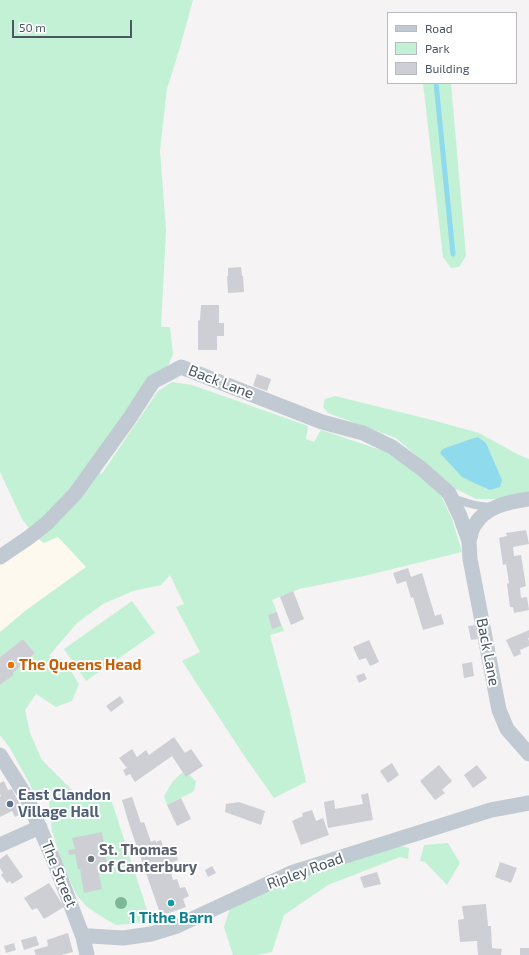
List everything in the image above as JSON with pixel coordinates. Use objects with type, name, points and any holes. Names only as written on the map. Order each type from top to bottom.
[{"type":"street","name":"Back Lane","points":[[0,557],[46,524],[75,494],[129,419],[153,382],[181,367],[322,422],[363,433],[392,447],[422,469],[449,493],[452,498],[469,541],[470,559],[499,710],[508,729],[529,754]]},
{"type":"street","name":"Back Lane","points":[[469,541],[474,526],[483,514],[499,505],[529,499]]},
{"type":"street","name":"The Street","points":[[0,755],[26,796],[40,827],[83,937],[87,955]]},
{"type":"street","name":"Ripley Road","points":[[83,937],[123,938],[151,934],[177,926],[291,872],[491,810],[529,803]]},
{"type":"street","points":[[0,845],[40,827]]},
{"type":"lane","points":[[452,498],[471,505],[485,507],[499,505]]},
{"type":"shaded area","points":[[36,537],[58,537],[161,585],[133,591],[103,604],[77,623],[0,709],[0,564]]},
{"type":"green space","points":[[0,0],[193,0],[167,89],[160,150],[166,230],[161,327],[170,327],[173,354],[168,366],[94,463],[101,475],[158,391],[172,382],[192,385],[308,426],[306,439],[314,442],[321,430],[384,451],[415,471],[441,496],[452,519],[462,552],[364,576],[299,589],[272,600],[284,631],[270,635],[290,711],[306,782],[274,798],[245,757],[182,661],[200,652],[176,607],[184,604],[170,575],[161,585],[133,591],[103,604],[77,623],[49,656],[64,660],[79,684],[72,701],[56,707],[36,694],[25,710],[30,733],[42,760],[81,799],[110,796],[150,919],[133,924],[116,925],[86,906],[76,894],[65,870],[52,831],[49,802],[46,793],[33,790],[10,748],[0,735],[0,685],[14,675],[13,673],[35,653],[23,639],[0,657],[0,632],[25,611],[86,567],[58,537],[44,543],[36,537],[22,519],[0,472]]},
{"type":"green space","points":[[423,84],[451,84],[466,256],[459,267],[451,268],[443,257]]},
{"type":"green space","points":[[335,396],[479,433],[529,459],[529,494],[498,499],[476,499],[454,488],[396,438],[328,413],[323,407],[325,399]]},
{"type":"green space","points":[[132,601],[155,633],[86,681],[64,649]]},
{"type":"green space","points":[[183,772],[186,777],[190,775],[196,782],[194,791],[167,805],[164,796],[173,781]]},
{"type":"green space","points":[[448,843],[460,863],[447,885],[425,862],[420,861],[424,845]]},
{"type":"green space","points":[[397,845],[409,848],[408,859],[400,857],[328,885],[284,915],[272,952],[257,955],[233,955],[224,927],[230,908],[287,880]]},
{"type":"water","points":[[478,437],[486,443],[502,480],[500,487],[490,490],[462,477],[440,453],[443,449]]},
{"type":"building","points":[[241,267],[244,292],[228,293],[228,268]]},
{"type":"building","points":[[201,305],[219,305],[219,323],[224,323],[224,336],[217,336],[217,350],[198,350],[198,321],[200,320]]},
{"type":"building","points":[[257,374],[271,379],[267,391],[253,386]]},
{"type":"building","points":[[526,530],[529,544],[513,547],[514,556],[521,555],[526,586],[520,588],[521,598],[527,597],[529,610],[514,613],[513,607],[510,607],[507,584],[509,583],[506,564],[503,565],[499,538],[507,536],[506,533]]},
{"type":"building","points":[[408,568],[411,577],[422,573],[435,616],[441,614],[444,624],[423,630],[413,597],[411,598],[406,581],[397,584],[393,573]]},
{"type":"building","points":[[293,591],[304,619],[291,625],[280,597]]},
{"type":"building","points":[[277,612],[281,626],[272,629],[268,615]]},
{"type":"building","points":[[475,625],[478,639],[471,640],[468,626]]},
{"type":"building","points":[[529,630],[529,646],[520,650],[521,654],[514,657],[506,640]]},
{"type":"building","name":"The Queens Head","points":[[23,639],[35,653],[13,673],[14,675],[0,685],[0,657]]},
{"type":"building","points":[[369,640],[379,662],[370,666],[366,658],[359,660],[353,647]]},
{"type":"building","points":[[472,662],[474,676],[464,678],[462,664]]},
{"type":"building","points":[[364,673],[367,679],[359,683],[356,676]]},
{"type":"building","points":[[120,696],[124,702],[111,712],[106,706]]},
{"type":"building","points":[[174,737],[185,753],[191,749],[203,766],[186,777],[172,756],[135,782],[130,774],[126,776],[123,770],[127,768],[119,758],[132,749],[137,757],[146,750],[149,755]]},
{"type":"building","points":[[392,763],[399,775],[388,783],[380,771]]},
{"type":"building","points":[[439,765],[452,781],[442,790],[445,793],[435,800],[420,781]]},
{"type":"building","points":[[477,765],[487,778],[473,788],[464,775]]},
{"type":"building","name":"East Clandon Village Hall","points":[[4,781],[8,790],[12,789],[24,812],[15,817],[12,811],[0,817],[0,783]]},
{"type":"building","points":[[368,793],[373,820],[328,828],[324,802],[334,800],[335,809],[363,804],[361,795]]},
{"type":"building","points":[[132,797],[141,823],[144,822],[151,842],[161,840],[164,849],[159,851],[161,857],[176,852],[178,860],[170,863],[172,864],[175,872],[171,873],[173,880],[177,879],[180,888],[185,887],[189,896],[183,899],[186,907],[161,916],[122,800]]},
{"type":"building","points":[[181,798],[191,819],[177,826],[167,805]]},
{"type":"building","points":[[239,802],[265,811],[261,825],[225,812],[226,804]]},
{"type":"building","points":[[312,810],[316,821],[323,818],[329,835],[301,845],[292,821],[303,816],[302,813]]},
{"type":"building","name":"St. Thomas of Canterbury","points":[[102,832],[107,863],[97,865],[102,889],[84,893],[80,869],[78,869],[75,854],[69,855],[68,850],[75,849],[72,838]]},
{"type":"building","points":[[7,854],[23,877],[12,884],[10,881],[7,883],[1,875],[3,873],[0,868],[0,859]]},
{"type":"building","points":[[500,862],[517,868],[511,883],[495,877]]},
{"type":"building","points":[[212,866],[216,873],[208,877],[205,870]]},
{"type":"building","points":[[377,872],[381,884],[364,888],[360,877]]},
{"type":"building","points":[[49,883],[64,907],[44,919],[37,908],[32,910],[24,898]]},
{"type":"building","points":[[486,904],[488,926],[491,926],[492,948],[502,949],[501,955],[478,955],[477,941],[460,942],[458,920],[464,919],[462,906]]},
{"type":"building","points":[[68,933],[73,952],[61,955],[36,955],[34,950],[48,946],[47,940]]},
{"type":"building","points":[[36,936],[39,945],[24,950],[21,940]]},
{"type":"building","points":[[14,943],[16,950],[6,953],[4,946]]},
{"type":"building","points":[[520,948],[529,948],[529,955],[520,955]]},
{"type":"waterway","points":[[436,84],[453,254]]},
{"type":"place","name":"The Queens Head","points":[[11,665]]},
{"type":"place","name":"East Clandon Village Hall","points":[[10,804]]},
{"type":"place","name":"St. Thomas of Canterbury","points":[[91,859]]},
{"type":"place","name":"1 Tithe Barn","points":[[171,903]]}]
